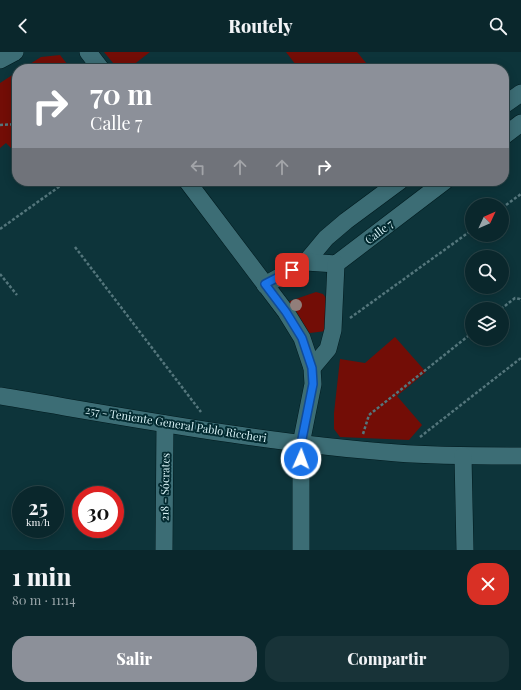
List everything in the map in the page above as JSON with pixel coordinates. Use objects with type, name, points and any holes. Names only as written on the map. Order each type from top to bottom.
[{"type":"street","points":[[0,60],[15,52]]},
{"type":"street","points":[[88,52],[97,64]]},
{"type":"street","points":[[509,101],[521,93]]},
{"type":"street","points":[[509,132],[521,123]]},
{"type":"street","points":[[191,186],[286,312],[302,338],[312,368],[313,384],[301,444],[301,550]]},
{"type":"street","points":[[265,284],[306,262],[326,238],[346,221],[393,186]]},
{"type":"street","name":"Calle 7","points":[[336,264],[438,186]]},
{"type":"street","points":[[306,262],[336,264],[333,330],[328,349],[312,368]]},
{"type":"street","name":"257 - Teniente General Pablo Riccheri","points":[[0,396],[165,424],[301,444],[399,453],[463,456],[521,456]]},
{"type":"street","name":"218 - Sócrates","points":[[164,550],[165,424]]},
{"type":"street","points":[[463,456],[465,550]]},
{"type":"path","points":[[0,125],[12,124]]},
{"type":"path","points":[[0,229],[60,186]]},
{"type":"path","points":[[509,203],[521,194]]},
{"type":"path","points":[[333,330],[465,235]]},
{"type":"path","points":[[75,247],[215,431]]},
{"type":"path","points":[[0,274],[17,295]]},
{"type":"path","points":[[509,303],[515,298],[520,299],[521,301]]},
{"type":"path","points":[[358,450],[369,415],[465,339]]},
{"type":"path","points":[[399,453],[521,358]]},
{"type":"shaded area","points":[[104,52],[150,52],[134,64],[114,64]]},
{"type":"shaded area","points":[[286,52],[357,52],[367,64],[295,64]]},
{"type":"shaded area","points":[[60,55],[67,64],[30,64],[41,57]]},
{"type":"shaded area","points":[[12,75],[12,149],[6,143],[0,148],[0,83]]},
{"type":"shaded area","points":[[316,292],[323,294],[326,298],[326,331],[302,334],[287,302]]},
{"type":"shaded area","points":[[395,337],[426,372],[397,396],[422,425],[409,440],[340,437],[334,429],[334,413],[340,359],[365,363]]},
{"type":"route","points":[[292,270],[265,284],[286,312],[302,338],[312,368],[313,384],[301,444],[301,459]]}]
